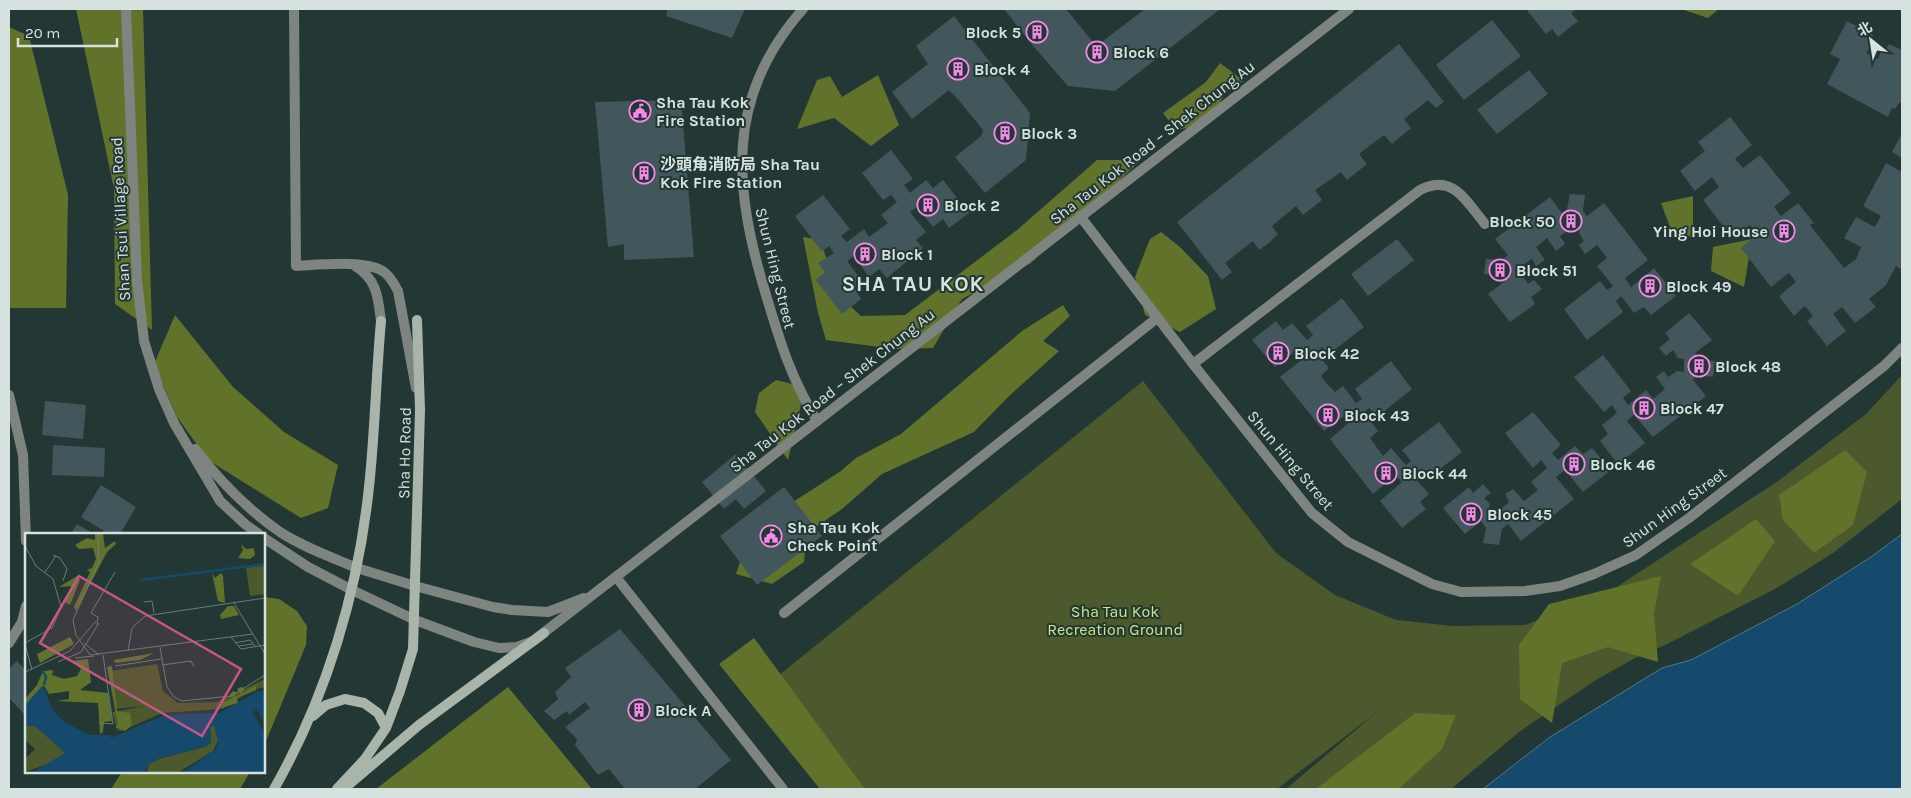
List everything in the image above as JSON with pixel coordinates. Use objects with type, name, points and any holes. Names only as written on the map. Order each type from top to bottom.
[{"type":"main road","name":"Sha Ho Road","points":[[415,586],[420,410],[417,320]]},
{"type":"main road","name":"Sha Ho Road","points":[[357,568],[369,488],[381,321]]},
{"type":"main road","points":[[274,789],[310,718],[320,693],[357,568]]},
{"type":"main road","points":[[337,789],[365,759],[386,728],[413,648],[415,586]]},
{"type":"main road","points":[[344,789],[419,725],[544,633]]},
{"type":"main road","points":[[310,718],[326,705],[345,699],[364,703],[378,713],[386,728]]},
{"type":"street","name":"Shan Tsui Village Road","points":[[126,9],[137,280],[141,320],[151,365],[174,423],[220,501],[257,533]]},
{"type":"street","points":[[294,9],[296,266],[370,266],[383,271],[392,280],[398,291],[420,410]]},
{"type":"street","name":"Shun Hing Street","points":[[803,9],[778,41],[757,84],[749,108],[743,137],[741,163],[747,225],[774,322],[791,374],[818,421]]},
{"type":"street","name":"Sha Tau Kok Road – Shek Chung Au","points":[[352,590],[415,620],[474,642],[498,648],[517,647],[533,641],[1349,9]]},
{"type":"street","points":[[1193,364],[1430,184],[1442,184],[1452,187],[1485,224]]},
{"type":"street","name":"Shun Hing Street","points":[[1080,216],[1157,318],[1312,513],[1348,542],[1432,584],[1461,592],[1526,591],[1560,586],[1594,574],[1636,555],[1690,518],[1884,366],[1902,348]]},
{"type":"street","points":[[353,265],[366,273],[374,286],[381,321]]},
{"type":"street","points":[[784,613],[1157,318]]},
{"type":"street","points":[[9,395],[23,455],[26,533]]},
{"type":"street","name":"Shan Tsui Village Road","points":[[174,423],[199,454],[248,507],[282,533],[357,568]]},
{"type":"street","points":[[265,539],[308,567],[352,590]]},
{"type":"street","name":"Sha Tau Kok Road – Shek Chung Au","points":[[357,568],[415,586],[493,607],[512,610],[548,612],[595,594]]},
{"type":"street","points":[[616,577],[783,789]]},
{"type":"street","points":[[9,642],[22,622],[25,610]]},
{"type":"green space","points":[[76,9],[143,9],[152,330],[115,304],[114,189]]},
{"type":"green space","points":[[1681,9],[1719,9],[1708,18]]},
{"type":"green space","points":[[9,27],[29,36],[68,195],[66,308],[9,308]]},
{"type":"green space","points":[[1220,63],[1244,81],[1225,93],[1208,124],[1176,130],[1163,113],[1206,82]]},
{"type":"green space","points":[[878,75],[899,125],[871,146],[834,118],[797,129],[817,80],[830,76],[842,97]]},
{"type":"green space","points":[[1097,160],[1141,160],[1031,263],[962,299],[933,348],[895,349],[826,340],[818,313],[803,237],[821,240],[836,293],[861,316],[905,315],[1017,230]]},
{"type":"green space","points":[[1693,196],[1693,238],[1670,227],[1661,203]]},
{"type":"green space","points":[[1161,232],[1180,247],[1208,276],[1216,309],[1180,332],[1145,315],[1135,277],[1150,239]]},
{"type":"green space","points":[[1752,239],[1744,287],[1711,271],[1713,247]]},
{"type":"green space","points":[[1063,305],[1070,316],[1043,341],[1059,351],[1009,396],[974,432],[882,474],[842,509],[807,533],[804,562],[772,584],[736,574],[751,529],[841,471],[856,458],[901,434],[1022,331]]},
{"type":"green space","points":[[175,315],[233,387],[284,432],[338,465],[328,508],[301,518],[208,460],[177,417],[154,364]]},
{"type":"green space","name":"Sha Tau Kok Recreation Ground","points":[[1902,375],[1902,499],[1833,553],[1773,590],[1665,645],[1635,658],[1596,680],[1519,732],[1451,789],[1286,789],[1377,712],[1277,789],[851,789],[773,680],[1143,381],[1276,553],[1335,595],[1396,620],[1453,626],[1525,625],[1603,596],[1778,481],[1866,414]]},
{"type":"green space","points":[[776,380],[805,387],[788,460],[755,412],[759,393]]},
{"type":"green space","points":[[1845,450],[1867,472],[1853,525],[1814,553],[1783,520],[1779,495]]},
{"type":"green space","points":[[1756,519],[1775,541],[1738,596],[1690,564]]},
{"type":"green space","points":[[1661,576],[1654,614],[1658,662],[1608,647],[1562,663],[1552,723],[1520,699],[1519,645],[1549,604]]},
{"type":"green space","points":[[265,597],[279,599],[297,611],[307,626],[306,645],[265,744]]},
{"type":"green space","points":[[754,638],[865,789],[820,789],[719,664]]},
{"type":"green space","points":[[508,687],[592,789],[376,789]]},
{"type":"green space","points":[[1415,713],[1456,715],[1442,749],[1399,789],[1316,789]]},
{"type":"green space","points":[[121,773],[249,773],[240,789],[111,789]]},
{"type":"water","points":[[1902,534],[1902,789],[1483,789],[1550,737],[1662,668],[1691,660],[1797,604],[1871,557]]},
{"type":"building","points":[[668,9],[745,9],[732,38],[666,16]]},
{"type":"building","name":"Block 6","points":[[1004,9],[1066,9],[1093,42],[1099,44],[1145,9],[1220,9],[1115,91],[1068,86]]},
{"type":"building","points":[[1526,9],[1577,9],[1571,13],[1578,21],[1558,37],[1552,29],[1546,34]]},
{"type":"building","points":[[954,16],[1030,113],[1026,160],[985,193],[955,157],[981,136],[983,130],[961,103],[949,90],[912,119],[892,92],[928,64],[916,46]]},
{"type":"building","points":[[1492,20],[1521,56],[1464,100],[1436,65]]},
{"type":"building","points":[[1847,21],[1873,35],[1869,44],[1871,45],[1866,53],[1878,59],[1881,51],[1884,52],[1889,44],[1902,50],[1902,103],[1900,102],[1895,109],[1892,108],[1888,117],[1827,84],[1840,59],[1830,54]]},
{"type":"building","points":[[1399,44],[1444,102],[1436,108],[1428,100],[1404,119],[1411,128],[1392,144],[1384,135],[1359,154],[1367,164],[1347,180],[1341,172],[1315,190],[1322,200],[1303,215],[1296,206],[1272,226],[1278,234],[1269,243],[1259,250],[1253,241],[1225,263],[1232,272],[1222,280],[1177,222]]},
{"type":"building","points":[[1529,70],[1548,94],[1497,134],[1477,110]]},
{"type":"building","name":"沙頭角消防局 Sha Tau Kok Fire Station","points":[[681,100],[694,257],[624,260],[624,244],[608,247],[595,102]]},
{"type":"building","name":"Ying Hoi House","points":[[1730,117],[1752,145],[1735,159],[1743,168],[1760,155],[1791,193],[1774,207],[1781,216],[1798,203],[1814,223],[1810,225],[1844,268],[1856,259],[1861,247],[1844,238],[1856,217],[1875,227],[1881,216],[1863,206],[1886,163],[1902,172],[1902,270],[1896,266],[1886,285],[1869,299],[1876,307],[1855,323],[1842,307],[1833,314],[1846,331],[1827,346],[1807,321],[1813,316],[1805,306],[1794,316],[1779,296],[1796,282],[1789,273],[1771,287],[1741,248],[1757,234],[1750,225],[1733,239],[1703,200],[1719,187],[1712,177],[1695,191],[1680,171],[1705,151],[1698,142]]},
{"type":"building","points":[[1902,133],[1902,158],[1892,152]]},
{"type":"building","points":[[891,150],[913,179],[904,185],[910,193],[926,180],[933,188],[943,180],[969,213],[949,228],[943,219],[933,227],[917,207],[910,212],[926,232],[916,240],[923,248],[887,278],[879,269],[869,277],[854,256],[847,261],[863,282],[855,289],[861,299],[842,314],[816,280],[825,272],[818,263],[834,253],[829,246],[822,252],[795,216],[823,195],[850,229],[841,236],[847,242],[864,229],[869,237],[888,223],[881,215],[897,202],[891,195],[883,200],[862,173]]},
{"type":"building","points":[[1570,194],[1585,195],[1583,211],[1587,216],[1604,203],[1648,260],[1625,278],[1631,287],[1654,268],[1676,296],[1651,315],[1644,307],[1634,313],[1621,296],[1616,301],[1623,312],[1587,340],[1564,309],[1600,281],[1607,290],[1613,286],[1597,266],[1607,258],[1597,245],[1585,254],[1579,245],[1584,241],[1579,233],[1580,225],[1568,224],[1566,232],[1560,236],[1565,244],[1556,251],[1547,238],[1536,247],[1545,260],[1536,266],[1532,259],[1523,265],[1516,264],[1515,276],[1524,278],[1528,284],[1534,280],[1542,289],[1531,297],[1535,304],[1510,322],[1488,294],[1505,281],[1501,276],[1484,274],[1486,259],[1502,260],[1508,255],[1495,239],[1550,197],[1562,213],[1567,209]]},
{"type":"building","points":[[1397,239],[1414,260],[1368,296],[1351,274]]},
{"type":"building","points":[[1342,298],[1364,327],[1328,355],[1322,347],[1316,352],[1329,368],[1321,376],[1335,392],[1343,386],[1356,403],[1362,399],[1355,389],[1391,361],[1412,389],[1377,417],[1369,408],[1364,412],[1378,431],[1370,438],[1383,456],[1391,448],[1406,465],[1411,461],[1402,450],[1439,422],[1462,452],[1427,479],[1419,471],[1413,476],[1429,494],[1420,502],[1426,509],[1402,528],[1380,501],[1402,482],[1395,475],[1373,494],[1330,439],[1352,420],[1347,414],[1324,431],[1280,377],[1304,358],[1297,350],[1275,367],[1252,340],[1276,321],[1283,330],[1292,323],[1307,340],[1313,335],[1306,326]]},
{"type":"building","points":[[1689,313],[1712,340],[1695,353],[1700,360],[1715,361],[1713,377],[1697,375],[1693,380],[1706,396],[1653,437],[1634,415],[1627,421],[1645,443],[1618,464],[1600,441],[1608,434],[1602,425],[1617,413],[1612,405],[1604,412],[1574,377],[1603,355],[1631,391],[1623,398],[1628,405],[1646,390],[1653,399],[1665,389],[1656,377],[1664,371],[1668,377],[1677,371],[1684,372],[1684,359],[1678,358],[1673,350],[1666,356],[1659,348],[1670,339],[1665,333]]},
{"type":"building","points":[[45,401],[86,405],[83,439],[42,435]]},
{"type":"building","points":[[1533,412],[1561,445],[1552,453],[1558,460],[1575,446],[1583,454],[1592,448],[1611,470],[1583,492],[1565,470],[1556,477],[1574,499],[1521,541],[1508,524],[1502,529],[1499,545],[1483,543],[1486,528],[1481,521],[1465,534],[1443,508],[1469,487],[1473,493],[1483,484],[1491,493],[1484,498],[1490,504],[1487,513],[1501,515],[1502,508],[1509,502],[1505,494],[1513,489],[1524,501],[1538,490],[1531,482],[1547,468],[1541,460],[1533,468],[1505,433]]},
{"type":"building","points":[[53,445],[105,448],[104,477],[52,475]]},
{"type":"building","points":[[736,454],[766,491],[744,509],[736,499],[724,509],[702,482]]},
{"type":"building","points":[[101,485],[136,507],[121,533],[107,533],[81,517]]},
{"type":"building","name":"Sha Tau Kok Check Point","points":[[784,487],[822,536],[757,585],[720,536]]},
{"type":"building","points":[[77,524],[92,533],[72,533]]},
{"type":"building","name":"Block A","points":[[620,629],[731,760],[695,789],[625,789],[609,769],[598,775],[575,745],[577,739],[565,727],[590,708],[585,702],[569,715],[567,711],[554,720],[544,711],[558,699],[555,692],[571,677],[565,668]]},
{"type":"building","points":[[17,661],[25,670],[25,715],[9,698],[9,669]]},
{"type":"place","name":"Block 5","points":[[1037,32]]},
{"type":"place","name":"Block 6","points":[[1097,52]]},
{"type":"place","name":"Block 4","points":[[958,69]]},
{"type":"place","name":"Sha Tau Kok Fire Station","points":[[640,111]]},
{"type":"place","name":"Block 3","points":[[1005,133]]},
{"type":"place","name":"沙頭角消防局 Sha Tau Kok Fire Station","points":[[644,173]]},
{"type":"place","name":"Block 2","points":[[928,205]]},
{"type":"place","name":"Block 50","points":[[1571,221]]},
{"type":"place","name":"Ying Hoi House","points":[[1784,231]]},
{"type":"place","name":"Block 1","points":[[865,254]]},
{"type":"place","name":"Block 51","points":[[1500,270]]},
{"type":"place","name":"Block 49","points":[[1650,286]]},
{"type":"place","name":"Block 42","points":[[1278,353]]},
{"type":"place","name":"Block 48","points":[[1699,366]]},
{"type":"place","name":"Block 47","points":[[1644,408]]},
{"type":"place","name":"Block 43","points":[[1328,415]]},
{"type":"place","name":"Block 46","points":[[1574,464]]},
{"type":"place","name":"Block 44","points":[[1386,473]]},
{"type":"place","name":"Block 45","points":[[1471,514]]},
{"type":"place","name":"Sha Tau Kok Check Point","points":[[771,536]]},
{"type":"place","name":"Block A","points":[[639,710]]},
{"type":"district","name":"SHA TAU KOK","points":[[913,284]]}]
